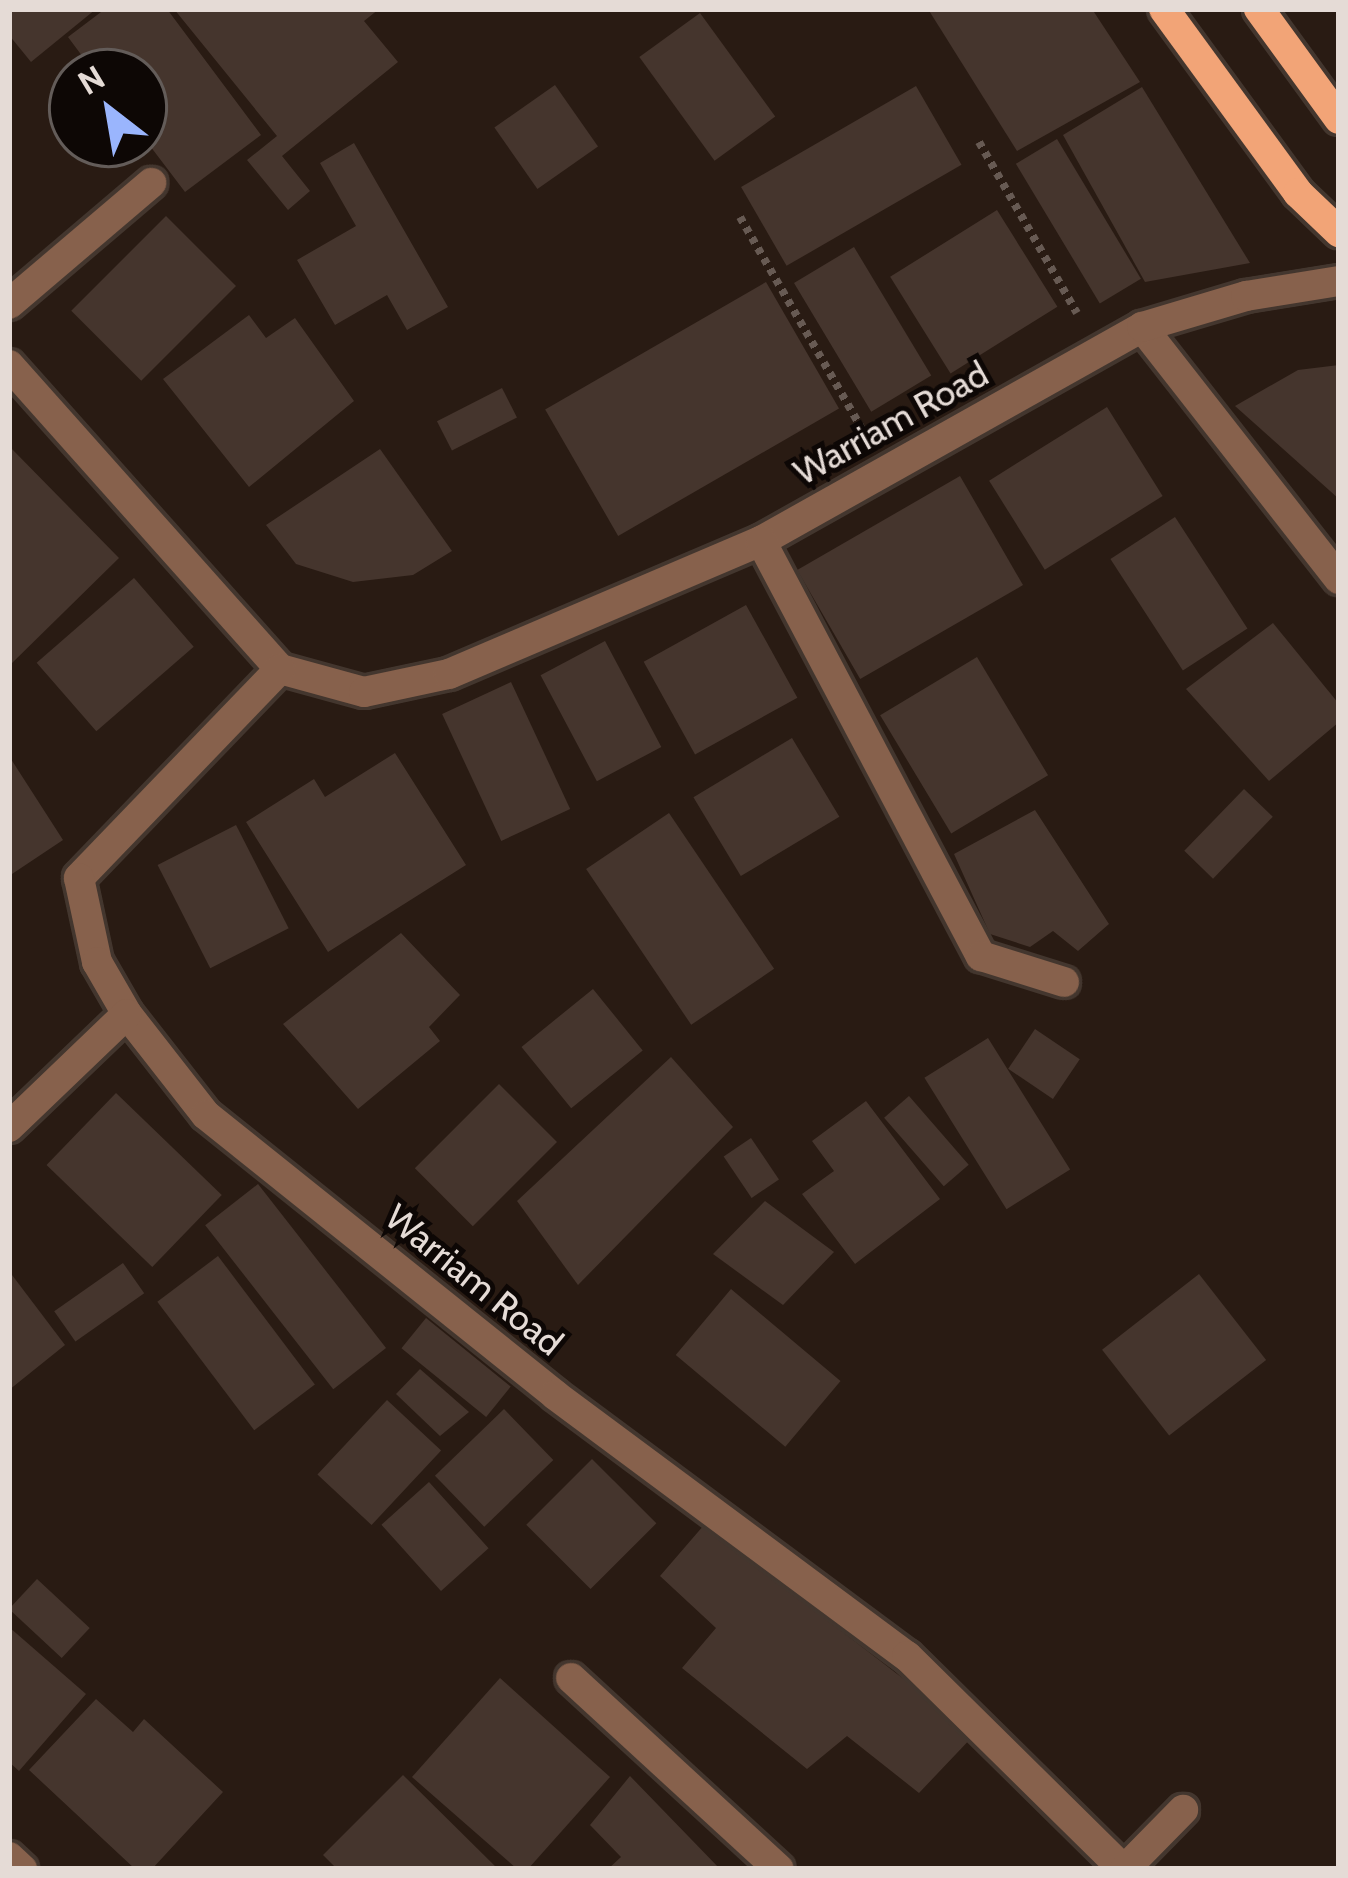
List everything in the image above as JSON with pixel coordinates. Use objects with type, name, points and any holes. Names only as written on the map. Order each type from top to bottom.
[{"type":"main road","points":[[1164,9],[1298,194],[1339,232]]},
{"type":"main road","points":[[1259,9],[1339,119]]},
{"type":"street","points":[[9,304],[151,183]]},
{"type":"street","name":"Warriam Road","points":[[1124,1869],[907,1656],[555,1395],[206,1115],[127,1014],[97,962],[79,878],[280,669],[364,692],[449,674],[761,541],[1142,327],[1246,296],[1339,281]]},
{"type":"street","points":[[1142,327],[1339,579]]},
{"type":"street","points":[[9,365],[280,669]]},
{"type":"street","points":[[761,541],[981,956],[1064,982]]},
{"type":"street","points":[[9,1127],[127,1014]]},
{"type":"street","points":[[571,1678],[779,1869]]},
{"type":"street","points":[[1124,1869],[1183,1810]]},
{"type":"street","points":[[9,1857],[22,1869]]},
{"type":"path","points":[[979,142],[1099,350]]},
{"type":"path","points":[[740,217],[885,471]]},
{"type":"building","points":[[9,9],[96,9],[31,62],[9,35]]},
{"type":"building","points":[[105,9],[167,9],[261,135],[185,192],[167,168],[168,48],[76,48],[68,37]]},
{"type":"building","points":[[174,9],[379,9],[364,21],[398,62],[282,156],[310,191],[288,210],[247,160],[277,136]]},
{"type":"building","points":[[928,9],[1092,9],[1140,82],[1017,151]]},
{"type":"building","points":[[700,13],[775,117],[715,161],[639,57]]},
{"type":"building","points":[[555,85],[598,146],[537,189],[494,127]]},
{"type":"building","points":[[916,86],[962,165],[787,266],[741,187]]},
{"type":"building","points":[[1142,87],[1250,263],[1145,282],[1063,135]]},
{"type":"building","points":[[1057,139],[1141,279],[1100,303],[1016,164]]},
{"type":"building","points":[[354,143],[448,307],[407,330],[387,295],[335,325],[297,260],[356,226],[320,163]]},
{"type":"building","points":[[997,210],[1057,307],[951,373],[890,277]]},
{"type":"building","points":[[166,216],[236,286],[141,381],[71,311]]},
{"type":"building","points":[[854,247],[931,376],[871,412],[794,283]]},
{"type":"building","points":[[766,282],[839,408],[618,536],[545,410]]},
{"type":"building","points":[[249,315],[266,338],[295,318],[354,401],[249,487],[163,379]]},
{"type":"building","points":[[1339,365],[1339,499],[1235,406],[1298,370]]},
{"type":"building","points":[[502,388],[517,417],[452,451],[437,421]]},
{"type":"building","points":[[1107,407],[1163,496],[1045,570],[989,481]]},
{"type":"building","points":[[9,446],[119,558],[9,666]]},
{"type":"building","points":[[380,449],[452,551],[413,575],[353,582],[296,564],[266,525]]},
{"type":"building","points":[[960,476],[1023,585],[860,679],[797,570]]},
{"type":"building","points":[[1175,517],[1247,629],[1183,670],[1110,559]]},
{"type":"building","points":[[134,578],[194,647],[96,731],[37,663]]},
{"type":"building","points":[[746,605],[797,698],[695,754],[644,662]]},
{"type":"building","points":[[1273,623],[1339,704],[1339,722],[1269,781],[1186,689]]},
{"type":"building","points":[[605,641],[661,747],[597,781],[541,675]]},
{"type":"building","points":[[977,657],[1048,775],[951,833],[880,715]]},
{"type":"building","points":[[511,682],[570,809],[501,841],[442,714]]},
{"type":"building","points":[[792,738],[839,817],[741,876],[693,797]]},
{"type":"building","points":[[395,753],[466,865],[328,952],[246,822],[314,779],[325,797]]},
{"type":"building","points":[[9,756],[63,840],[9,876]]},
{"type":"building","points":[[1244,789],[1273,817],[1213,879],[1184,851]]},
{"type":"building","points":[[1035,810],[1109,924],[1078,951],[1053,931],[1030,947],[990,934],[954,854]]},
{"type":"building","points":[[669,813],[774,969],[691,1025],[586,869]]},
{"type":"building","points":[[236,825],[289,928],[210,968],[158,865]]},
{"type":"building","points":[[401,933],[460,995],[429,1027],[440,1041],[358,1109],[283,1024]]},
{"type":"building","points":[[593,989],[643,1050],[571,1108],[522,1047]]},
{"type":"building","points":[[1035,1029],[1080,1059],[1053,1099],[1008,1069]]},
{"type":"building","points":[[988,1038],[1070,1169],[1007,1209],[924,1078]]},
{"type":"building","points":[[671,1057],[733,1127],[578,1285],[517,1201]]},
{"type":"building","points":[[499,1084],[557,1142],[473,1226],[415,1168]]},
{"type":"building","points":[[116,1093],[222,1195],[152,1267],[47,1165]]},
{"type":"building","points":[[909,1096],[969,1165],[944,1186],[884,1118]]},
{"type":"building","points":[[866,1101],[940,1199],[855,1264],[802,1194],[834,1171],[812,1141]]},
{"type":"building","points":[[751,1138],[779,1179],[752,1198],[724,1156]]},
{"type":"building","points":[[258,1184],[386,1348],[333,1389],[205,1225]]},
{"type":"building","points":[[765,1201],[834,1252],[783,1305],[713,1254]]},
{"type":"building","points":[[218,1256],[315,1385],[254,1430],[157,1302]]},
{"type":"building","points":[[123,1263],[144,1293],[75,1341],[54,1311]]},
{"type":"building","points":[[9,1271],[65,1345],[9,1390]]},
{"type":"building","points":[[1199,1274],[1266,1360],[1169,1436],[1102,1350]]},
{"type":"building","points":[[731,1289],[841,1381],[785,1447],[676,1355]]},
{"type":"building","points":[[426,1318],[511,1387],[486,1417],[401,1348]]},
{"type":"building","points":[[420,1369],[469,1412],[440,1436],[396,1394]]},
{"type":"building","points":[[387,1400],[441,1450],[372,1525],[317,1475]]},
{"type":"building","points":[[504,1409],[553,1460],[484,1527],[435,1476]]},
{"type":"building","points":[[592,1459],[656,1523],[591,1589],[526,1525]]},
{"type":"building","points":[[429,1482],[489,1548],[441,1591],[381,1525]]},
{"type":"building","points":[[704,1525],[975,1734],[919,1793],[847,1736],[807,1769],[682,1668],[716,1628],[660,1576]]},
{"type":"building","points":[[37,1579],[90,1628],[62,1658],[9,1609]]},
{"type":"building","points":[[9,1627],[86,1694],[19,1771],[9,1762]]},
{"type":"building","points":[[500,1678],[610,1777],[528,1869],[517,1869],[412,1777]]},
{"type":"building","points":[[96,1699],[133,1732],[144,1719],[223,1792],[152,1869],[135,1869],[29,1770]]},
{"type":"building","points":[[403,1775],[498,1869],[337,1869],[323,1855]]},
{"type":"building","points":[[630,1776],[720,1869],[608,1869],[621,1857],[590,1825]]}]
